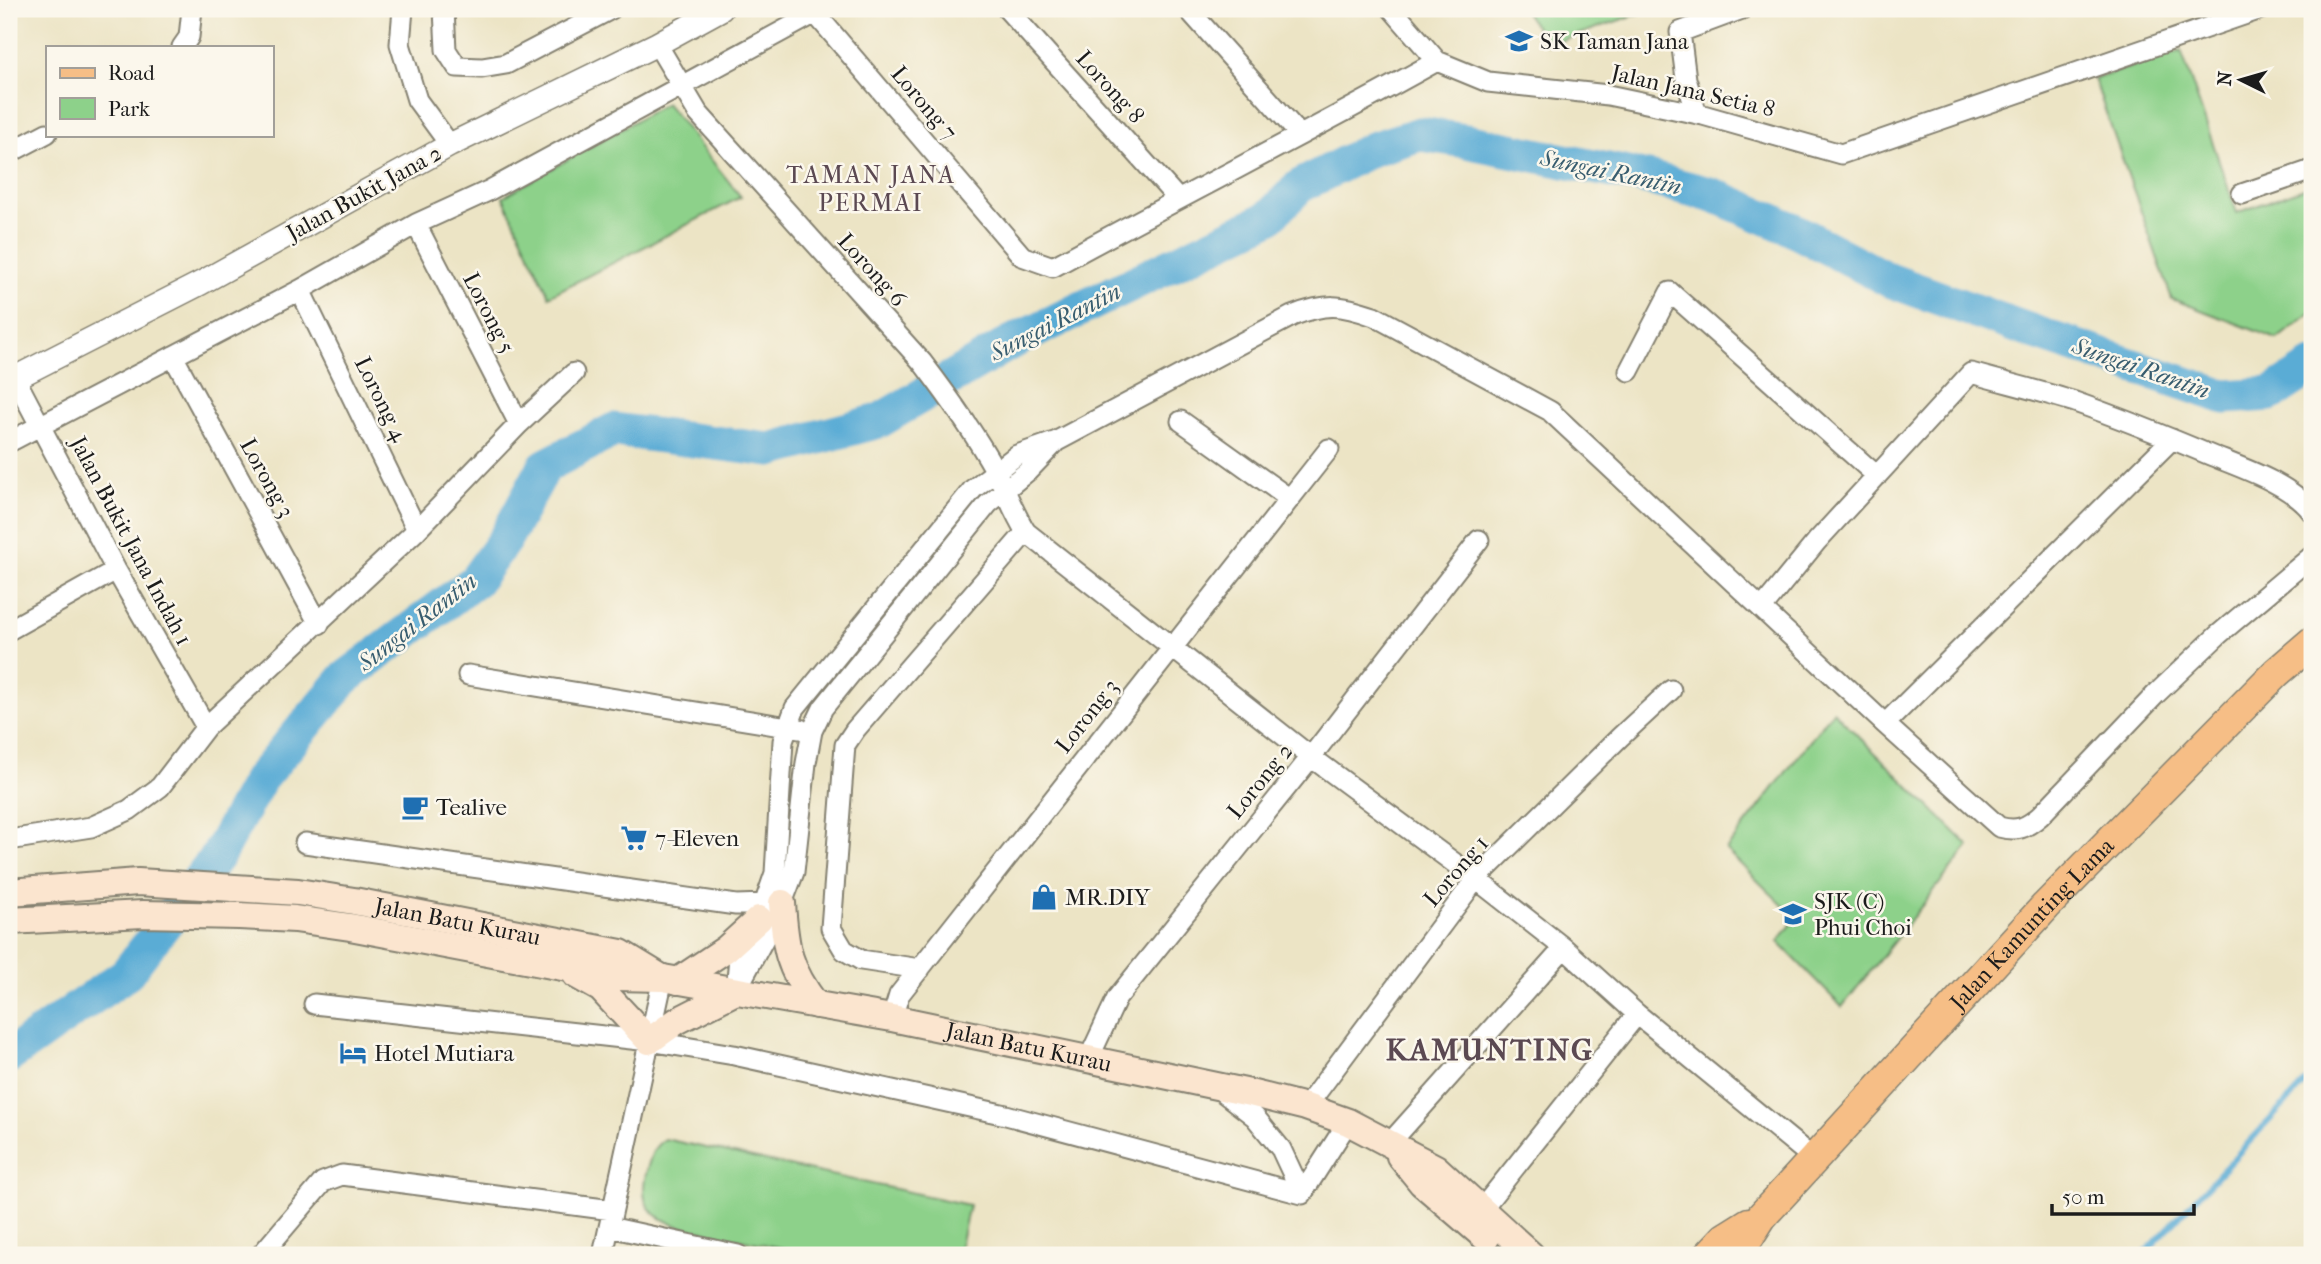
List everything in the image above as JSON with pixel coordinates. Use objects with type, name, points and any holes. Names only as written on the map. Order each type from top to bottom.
[{"type":"main road","name":"Jalan Kamunting Lama","points":[[1737,1255],[1762,1216],[2046,906],[2276,673],[2312,642]]},
{"type":"main road","name":"Jalan Batu Kurau","points":[[9,892],[138,882],[243,887],[354,901],[621,953],[671,980]]},
{"type":"main road","points":[[671,980],[726,949],[769,908],[784,938],[790,963],[816,1005]]},
{"type":"main road","name":"Jalan Batu Kurau","points":[[9,921],[143,914],[295,919],[350,927],[615,978],[671,980],[892,1018],[1214,1085],[1306,1107],[1348,1122],[1436,1168],[1504,1255]]},
{"type":"main road","points":[[563,967],[601,989],[649,1041],[677,1021],[736,991]]},
{"type":"main road","name":"Jalan Kamunting Lama","points":[[1709,1255],[1726,1238],[1762,1216]]},
{"type":"main road","name":"Jalan Batu Kurau","points":[[1475,1217],[1531,1255]]},
{"type":"street","points":[[183,46],[189,37],[192,9]]},
{"type":"street","points":[[403,9],[401,44],[417,100],[450,145]]},
{"type":"street","points":[[444,9],[446,50],[457,67],[482,68],[506,64],[611,9]]},
{"type":"street","name":"Jalan Bukit Jana 2","points":[[12,380],[201,283],[450,145],[657,44],[721,9]]},
{"type":"street","name":"Lorong 8","points":[[1007,9],[1177,198]]},
{"type":"street","points":[[1188,9],[1300,135]]},
{"type":"street","name":"Jalan Jana Setia 8","points":[[1392,9],[1437,61],[1488,82],[1608,95],[1697,114],[1841,154],[2241,12]]},
{"type":"street","points":[[1697,114],[1686,79],[1680,32],[1742,9]]},
{"type":"street","points":[[2241,12],[2261,9]]},
{"type":"street","points":[[9,442],[300,290],[416,224],[488,191],[819,11]]},
{"type":"street","name":"Lorong 7","points":[[819,11],[1022,256],[1053,267],[1177,198]]},
{"type":"street","name":"Lorong 6","points":[[657,44],[698,113],[922,362],[953,402],[995,470],[1013,512],[1026,532]]},
{"type":"street","points":[[1177,198],[1437,61]]},
{"type":"street","points":[[9,153],[46,134]]},
{"type":"street","points":[[2242,194],[2312,170]]},
{"type":"street","name":"Lorong 5","points":[[416,224],[519,424]]},
{"type":"street","name":"Lorong 4","points":[[300,290],[417,530]]},
{"type":"street","points":[[1629,371],[1670,292],[1877,476]]},
{"type":"street","points":[[736,991],[760,950],[769,908],[775,873],[783,741],[795,708],[973,489],[1017,455],[1057,441],[1292,316],[1317,307],[1349,307],[1374,316],[1550,411],[1999,827],[2017,830],[2027,827],[2040,816],[2165,685],[2218,635],[2312,556]]},
{"type":"street","name":"Lorong 3","points":[[173,356],[319,624]]},
{"type":"street","points":[[9,840],[90,827],[129,810],[160,788],[206,727],[417,530],[519,424],[574,373]]},
{"type":"street","points":[[1763,607],[1817,541],[1971,373],[2073,402],[2172,439],[2276,484],[2306,504],[2312,512]]},
{"type":"street","name":"Jalan Bukit Jana Indah 1","points":[[12,380],[41,425],[116,570],[206,727]]},
{"type":"street","points":[[1181,421],[1290,499]]},
{"type":"street","points":[[1885,724],[2172,439]]},
{"type":"street","points":[[736,991],[739,957],[794,872],[811,731],[823,708],[988,504],[1028,471],[1057,441]]},
{"type":"street","name":"Lorong 3","points":[[892,1018],[899,995],[1329,449]]},
{"type":"street","points":[[920,968],[862,960],[844,950],[831,928],[845,745],[1026,532],[1311,757],[1564,948],[1637,1014],[1814,1158]]},
{"type":"street","name":"Lorong 2","points":[[1089,1058],[1117,998],[1311,757],[1479,540]]},
{"type":"street","points":[[9,630],[116,570]]},
{"type":"street","points":[[468,675],[811,731]]},
{"type":"street","name":"Lorong 1","points":[[1306,1107],[1476,879],[1671,690]]},
{"type":"street","points":[[305,843],[769,908]]},
{"type":"street","points":[[1389,1144],[1564,948]]},
{"type":"street","points":[[603,1255],[649,1041],[671,980]]},
{"type":"street","points":[[314,1003],[649,1041],[747,1058],[1006,1115],[1302,1194]]},
{"type":"street","points":[[1475,1217],[1637,1014]]},
{"type":"street","points":[[1214,1085],[1255,1117],[1281,1149],[1302,1194]]},
{"type":"street","points":[[1302,1194],[1348,1122]]},
{"type":"street","points":[[261,1255],[323,1182],[342,1175],[611,1218],[738,1255]]},
{"type":"green space","points":[[1523,9],[1652,9],[1548,45]]},
{"type":"green space","points":[[2181,51],[2237,213],[2312,185],[2312,312],[2277,339],[2172,299],[2094,79]]},
{"type":"green space","points":[[666,103],[741,197],[549,296],[503,197]]},
{"type":"green space","points":[[1833,711],[1969,846],[1842,1007],[1778,942],[1796,918],[1726,850]]},
{"type":"green space","points":[[665,1139],[969,1205],[958,1255],[815,1255],[678,1226],[651,1211],[644,1197],[645,1178],[651,1157],[655,1148]]},
{"type":"waterway","name":"Sungai Rantin","points":[[9,1056],[126,974],[218,855],[260,779],[344,679],[475,581],[505,539],[545,466],[614,430],[770,450],[879,421],[1010,343],[1268,218],[1300,186],[1372,149],[1420,134],[1652,179],[1713,195],[1790,228],[1889,280],[2225,397],[2271,394],[2312,367]]},
{"type":"waterway","points":[[2143,1255],[2312,1075]]},
{"type":"place","name":"SK Taman Jana","points":[[1519,41]]},
{"type":"place","name":"Tealive","points":[[415,807]]},
{"type":"place","name":"7-Eleven","points":[[634,838]]},
{"type":"place","name":"MR.DIY","points":[[1044,897]]},
{"type":"place","name":"SJK (C) Phui Choi","points":[[1793,914]]},
{"type":"place","name":"Hotel Mutiara","points":[[353,1053]]},
{"type":"district","name":"TAMAN JANA PERMAI","points":[[871,189]]},
{"type":"district","name":"KAMUNTING","points":[[1490,1050]]}]
